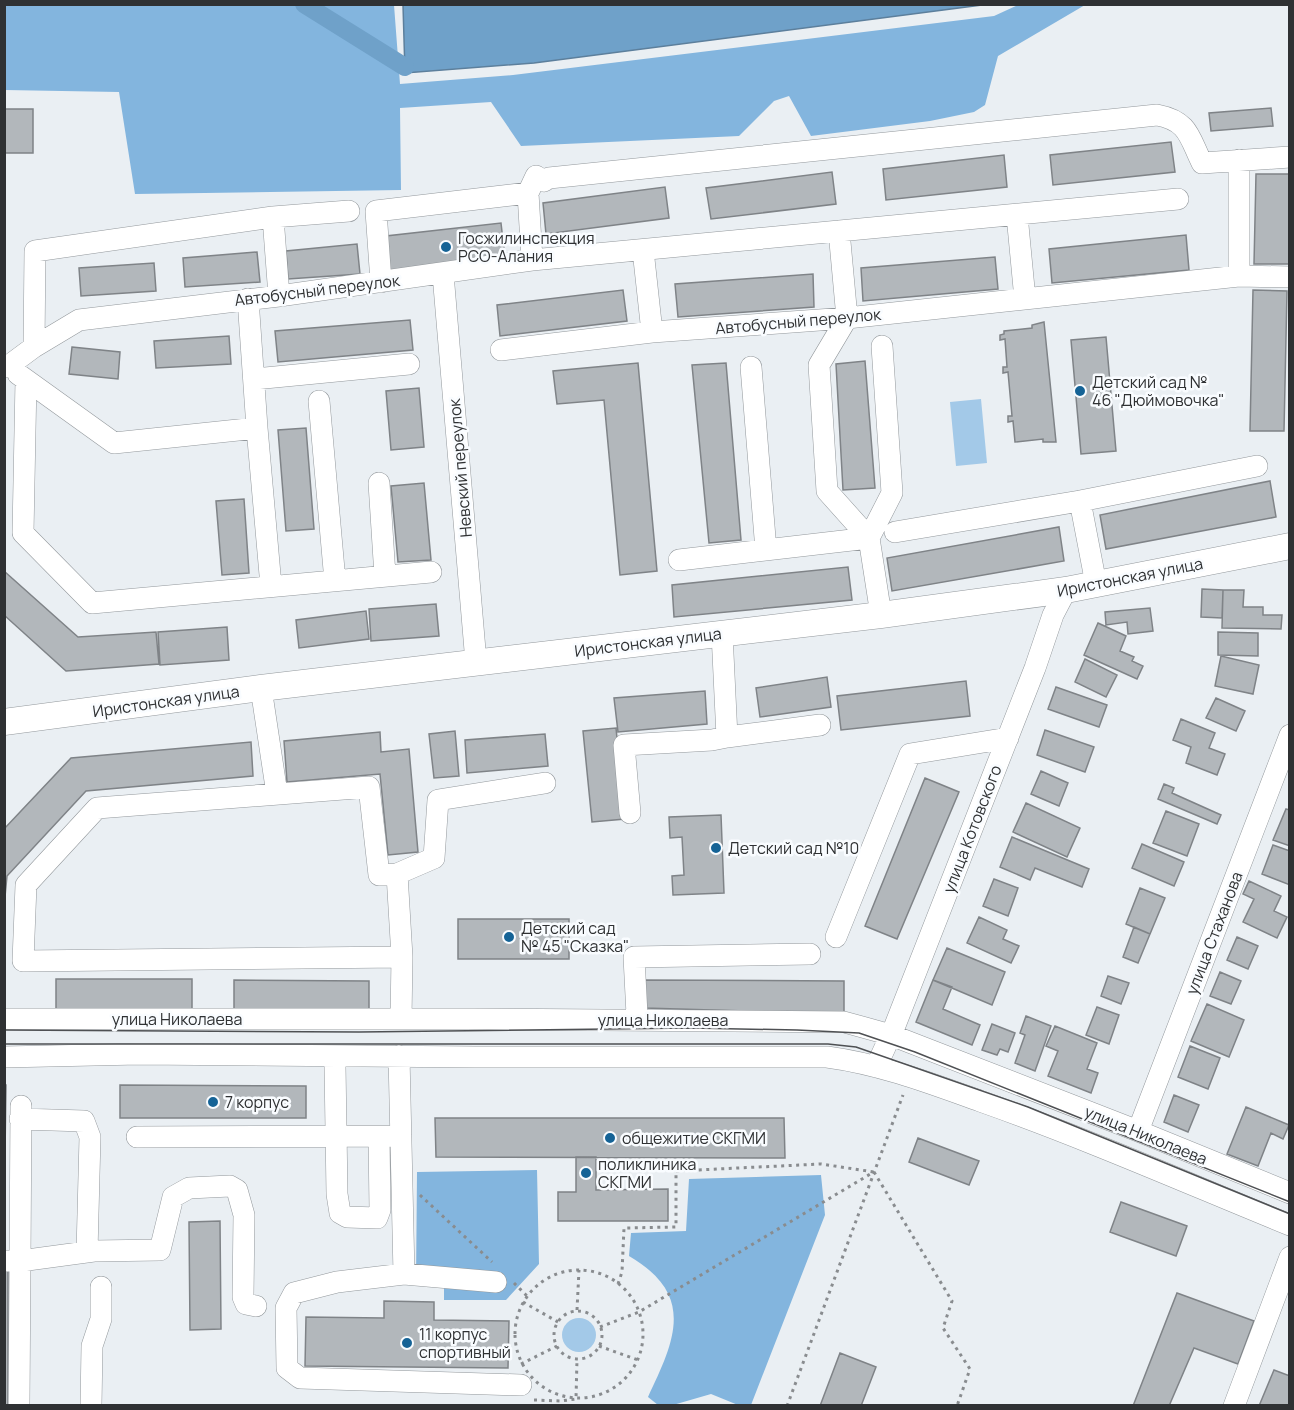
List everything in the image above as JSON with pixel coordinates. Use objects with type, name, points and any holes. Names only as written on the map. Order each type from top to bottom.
[{"type":"main road","name":"Иристонская улица","points":[[4,722],[261,688],[880,615],[1066,590],[1290,546]]},
{"type":"street","points":[[532,260],[528,193],[537,176],[544,181],[549,178],[1157,115],[1173,118],[1183,125],[1202,163],[1290,157]]},
{"type":"street","points":[[1239,160],[1239,276]]},
{"type":"street","points":[[381,282],[376,211],[528,193]]},
{"type":"street","name":"Автобусный переулок","points":[[6,367],[33,346],[79,320],[279,296],[532,260],[1178,199]]},
{"type":"street","points":[[33,346],[35,244],[273,217],[349,211]]},
{"type":"street","points":[[1017,215],[1025,299]]},
{"type":"street","points":[[273,217],[279,296]]},
{"type":"street","points":[[840,231],[847,318],[819,365],[827,491],[869,538],[880,615]]},
{"type":"street","points":[[643,250],[652,332]]},
{"type":"street","name":"Невский переулок","points":[[443,274],[476,662]]},
{"type":"street","name":"Автобусный переулок","points":[[501,350],[652,332],[847,318],[1239,276],[1290,277]]},
{"type":"street","points":[[248,299],[271,586]]},
{"type":"street","points":[[869,538],[892,493],[882,346]]},
{"type":"street","points":[[254,379],[409,364]]},
{"type":"street","points":[[6,367],[114,443],[257,428]]},
{"type":"street","points":[[751,367],[766,550]]},
{"type":"street","points":[[26,380],[23,533],[92,603],[431,572]]},
{"type":"street","points":[[319,401],[334,581]]},
{"type":"street","points":[[895,532],[1080,501],[1257,466]]},
{"type":"street","points":[[379,483],[385,576]]},
{"type":"street","points":[[1080,501],[1096,584]]},
{"type":"street","points":[[679,560],[869,538]]},
{"type":"street","name":"улица Котовского","points":[[876,1066],[891,1035],[1008,738],[1053,615],[1066,590]]},
{"type":"street","points":[[722,633],[727,737]]},
{"type":"street","points":[[261,688],[277,794]]},
{"type":"street","points":[[630,813],[624,745],[712,740],[820,725]]},
{"type":"street","name":"улица Стаханова","points":[[1138,1131],[1290,735]]},
{"type":"street","points":[[836,937],[910,754],[1008,738]]},
{"type":"street","points":[[402,957],[23,961],[26,885],[98,808],[369,787],[379,875],[397,874],[434,858],[438,800],[545,783]]},
{"type":"street","points":[[397,874],[402,957],[401,1019]]},
{"type":"street","points":[[634,1020],[637,1015],[634,957],[810,954]]},
{"type":"street","name":"улица Николаева","points":[[4,1019],[844,1022],[891,1035],[1290,1192]]},
{"type":"street","name":"улица Николаева","points":[[4,1057],[140,1054],[827,1057],[860,1061],[911,1076],[1049,1125],[1290,1226]]},
{"type":"street","points":[[399,1056],[404,1274]]},
{"type":"street","points":[[335,1066],[337,1194],[340,1213],[347,1217],[377,1218],[380,1210],[380,1137]]},
{"type":"street","points":[[19,1406],[12,1261],[20,1112],[84,1120],[90,1137],[87,1252]]},
{"type":"street","points":[[137,1137],[401,1136]]},
{"type":"street","points":[[12,1261],[87,1252],[160,1250],[173,1197],[189,1188],[230,1186],[237,1190],[244,1215],[243,1297],[246,1304],[256,1306]]},
{"type":"street","points":[[1234,1406],[1290,1257]]},
{"type":"street","points":[[501,1276],[404,1274],[337,1282],[294,1293],[286,1308],[287,1368],[300,1378],[521,1385]]},
{"type":"street","points":[[92,1406],[92,1346],[101,1319],[101,1287]]},
{"type":"path","points":[[787,1406],[911,1076]]},
{"type":"path","points":[[618,1284],[622,1272],[624,1228],[676,1227],[676,1171],[821,1164],[874,1172]]},
{"type":"path","points":[[600,1327],[639,1312],[874,1172]]},
{"type":"path","points":[[874,1172],[951,1301],[943,1328],[970,1369],[957,1406]]},
{"type":"path","points":[[402,1182],[414,1189],[501,1276],[527,1296]]},
{"type":"path","points":[[577,1310],[579,1270]]},
{"type":"path","points":[[579,1270],[602,1274],[618,1284],[631,1296],[639,1312],[643,1335],[638,1360],[623,1382],[600,1395],[584,1399],[569,1398],[548,1391],[537,1383],[521,1364],[514,1338],[515,1323],[523,1301],[531,1291],[550,1277],[565,1271],[579,1270]]},
{"type":"path","points":[[523,1301],[558,1322]]},
{"type":"path","points":[[577,1310],[590,1314],[596,1320],[600,1327],[601,1338],[599,1346],[589,1356],[578,1359],[568,1357],[559,1351],[554,1335],[558,1322],[568,1313],[577,1310]]},
{"type":"path","points":[[521,1364],[557,1346]]},
{"type":"path","points":[[599,1346],[638,1360]]},
{"type":"shaded area","points":[[5,4],[394,5],[400,84],[513,75],[994,16],[1018,5],[1085,5],[998,56],[985,105],[974,112],[930,121],[811,136],[789,96],[774,101],[739,136],[521,146],[491,102],[400,108],[401,190],[135,194],[119,92],[5,90]]},
{"type":"shaded area","points":[[403,4],[982,5],[534,63],[405,73]]},
{"type":"shaded area","points":[[981,399],[987,463],[956,466],[950,402]]},
{"type":"shaded area","points":[[537,1170],[539,1264],[506,1300],[444,1300],[444,1284],[416,1284],[417,1172]]},
{"type":"shaded area","points":[[821,1175],[825,1215],[751,1405],[738,1405],[711,1394],[673,1405],[658,1405],[648,1397],[672,1338],[674,1320],[672,1303],[664,1286],[650,1271],[629,1256],[631,1233],[686,1231],[689,1179]]},
{"type":"shaded area","points":[[579,1318],[591,1323],[596,1335],[591,1347],[579,1352],[567,1347],[562,1335],[567,1323]]},
{"type":"building","points":[[1271,108],[1273,126],[1211,131],[1209,113]]},
{"type":"building","points":[[4,109],[33,109],[33,153],[4,153]]},
{"type":"building","points":[[1171,142],[1175,172],[1053,185],[1050,155]]},
{"type":"building","points":[[1004,155],[1007,187],[886,200],[883,169]]},
{"type":"building","points":[[832,172],[836,204],[711,219],[706,188]]},
{"type":"building","points":[[1256,174],[1289,174],[1289,264],[1254,264]]},
{"type":"building","points":[[665,187],[669,218],[546,234],[543,203]]},
{"type":"building","name":"Госжилинспекция РСО-Алания","points":[[501,223],[505,258],[390,271],[386,236]]},
{"type":"building","points":[[1186,235],[1189,270],[1052,283],[1049,249]]},
{"type":"building","points":[[357,244],[360,274],[288,279],[286,251]]},
{"type":"building","points":[[257,252],[260,282],[185,287],[183,258]]},
{"type":"building","points":[[995,257],[998,289],[863,301],[861,268]]},
{"type":"building","points":[[154,263],[156,291],[81,296],[79,268]]},
{"type":"building","points":[[813,274],[814,307],[678,317],[675,284]]},
{"type":"building","points":[[623,290],[627,321],[500,336],[497,305]]},
{"type":"building","points":[[1253,290],[1287,291],[1284,431],[1250,431]]},
{"type":"building","points":[[410,320],[413,350],[278,362],[275,331]]},
{"type":"building","points":[[1044,322],[1056,442],[1043,442],[1043,439],[1015,442],[1013,421],[1008,422],[1008,416],[1012,416],[1008,372],[1003,373],[1003,367],[1007,367],[1005,339],[1000,340],[1000,335],[1004,334],[1004,331],[1032,328],[1032,325]]},
{"type":"building","points":[[229,336],[231,364],[156,368],[154,341]]},
{"type":"building","points":[[1106,337],[1116,451],[1081,454],[1071,340]]},
{"type":"building","points":[[72,347],[120,352],[118,379],[69,374]]},
{"type":"building","points":[[865,361],[875,488],[843,490],[836,364]]},
{"type":"building","points":[[638,363],[657,571],[620,575],[604,400],[557,404],[553,371]]},
{"type":"building","points":[[726,363],[741,540],[709,543],[692,365]]},
{"type":"building","points":[[419,388],[424,447],[391,450],[386,391]]},
{"type":"building","points":[[306,428],[314,529],[286,531],[278,430]]},
{"type":"building","points":[[1270,481],[1276,517],[1106,549],[1100,515]]},
{"type":"building","points":[[424,483],[431,560],[398,562],[391,486]]},
{"type":"building","points":[[244,499],[249,573],[222,575],[216,501]]},
{"type":"building","points":[[1059,527],[1064,561],[892,591],[887,558]]},
{"type":"building","points":[[848,567],[852,600],[674,617],[672,585]]},
{"type":"building","points":[[4,571],[78,637],[156,632],[159,664],[66,671],[4,615]]},
{"type":"building","points":[[1202,589],[1223,590],[1222,618],[1201,617]]},
{"type":"building","points":[[1223,590],[1244,590],[1243,607],[1263,607],[1263,615],[1282,615],[1281,629],[1222,628]]},
{"type":"building","points":[[436,604],[439,636],[371,641],[369,609]]},
{"type":"building","points":[[1150,608],[1153,631],[1128,634],[1127,622],[1106,625],[1105,612]]},
{"type":"building","points":[[366,611],[369,639],[299,648],[296,620]]},
{"type":"building","points":[[1098,623],[1126,636],[1120,651],[1134,657],[1132,661],[1143,666],[1137,679],[1084,655]]},
{"type":"building","points":[[227,627],[229,660],[160,665],[158,632]]},
{"type":"building","points":[[1218,632],[1258,633],[1258,656],[1218,655]]},
{"type":"building","points":[[1221,656],[1259,665],[1253,694],[1215,686]]},
{"type":"building","points":[[1085,659],[1117,675],[1106,697],[1075,682]]},
{"type":"building","points":[[827,677],[831,707],[760,717],[756,688]]},
{"type":"building","points":[[966,681],[970,716],[841,730],[837,696]]},
{"type":"building","points":[[1056,687],[1107,705],[1099,727],[1048,709]]},
{"type":"building","points":[[705,691],[707,724],[618,732],[614,698]]},
{"type":"building","points":[[1216,698],[1245,711],[1236,731],[1206,718]]},
{"type":"building","points":[[1181,719],[1215,733],[1209,748],[1225,754],[1217,775],[1186,763],[1191,747],[1173,740]]},
{"type":"building","points":[[616,728],[625,819],[592,822],[583,731]]},
{"type":"building","points":[[1045,730],[1094,747],[1085,772],[1037,755]]},
{"type":"building","points":[[455,731],[459,776],[434,778],[429,734]]},
{"type":"building","points":[[380,732],[381,752],[409,749],[418,852],[388,855],[380,774],[287,782],[284,741]]},
{"type":"building","points":[[545,734],[548,766],[467,773],[465,740]]},
{"type":"building","points":[[251,742],[253,776],[86,791],[7,876],[4,907],[4,829],[71,758]]},
{"type":"building","points":[[1041,771],[1068,783],[1059,806],[1031,794]]},
{"type":"building","points":[[925,778],[959,792],[897,939],[865,926]]},
{"type":"building","points":[[1164,784],[1174,788],[1172,793],[1221,815],[1217,824],[1158,799]]},
{"type":"building","points":[[1026,803],[1080,828],[1067,857],[1013,832]]},
{"type":"building","points":[[1286,809],[1290,810],[1290,846],[1273,840]]},
{"type":"building","points":[[1166,811],[1199,824],[1187,856],[1153,843]]},
{"type":"building","points":[[721,815],[724,893],[673,895],[672,876],[684,875],[682,837],[670,838],[669,817]]},
{"type":"building","points":[[1012,837],[1089,869],[1082,887],[1035,868],[1030,880],[1000,867]]},
{"type":"building","points":[[1142,844],[1184,862],[1174,886],[1132,868]]},
{"type":"building","points":[[1273,845],[1290,851],[1290,885],[1262,874]]},
{"type":"building","points":[[994,879],[1018,888],[1008,916],[983,906]]},
{"type":"building","points":[[1249,881],[1281,896],[1274,911],[1287,917],[1277,938],[1243,922],[1254,899],[1243,894]]},
{"type":"building","points":[[1140,888],[1165,898],[1150,934],[1126,924]]},
{"type":"building","points":[[979,917],[1007,930],[1003,939],[1019,946],[1011,963],[967,943]]},
{"type":"building","points":[[458,919],[569,919],[569,959],[458,959]]},
{"type":"building","points":[[1134,927],[1150,934],[1138,963],[1123,957]]},
{"type":"building","points":[[1237,937],[1258,946],[1248,969],[1227,960]]},
{"type":"building","points":[[947,948],[1005,972],[992,1005],[933,980]]},
{"type":"building","points":[[1220,972],[1241,981],[1231,1004],[1210,996]]},
{"type":"building","points":[[1108,976],[1129,983],[1121,1004],[1101,996]]},
{"type":"building","points":[[56,979],[192,979],[192,1012],[56,1012]]},
{"type":"building","points":[[234,980],[369,981],[369,1014],[234,1012]]},
{"type":"building","points":[[643,980],[844,981],[844,1014],[644,1008]]},
{"type":"building","points":[[933,980],[952,987],[943,1009],[980,1025],[972,1045],[916,1022]]},
{"type":"building","points":[[1207,1004],[1244,1020],[1229,1057],[1191,1041]]},
{"type":"building","points":[[1097,1007],[1119,1015],[1109,1044],[1086,1035]]},
{"type":"building","points":[[1026,1016],[1051,1026],[1035,1071],[1015,1063],[1025,1035],[1020,1033]]},
{"type":"building","points":[[992,1024],[1015,1033],[1008,1052],[1000,1049],[997,1055],[982,1050]]},
{"type":"building","points":[[1055,1026],[1097,1043],[1087,1069],[1098,1073],[1091,1093],[1048,1076],[1058,1051],[1046,1046]]},
{"type":"building","points":[[1190,1046],[1220,1058],[1208,1089],[1178,1077]]},
{"type":"building","points":[[4,1085],[6,1085],[4,1223]]},
{"type":"building","name":"7 корпус","points":[[120,1085],[306,1086],[306,1118],[120,1118]]},
{"type":"building","points":[[1174,1095],[1199,1105],[1188,1132],[1164,1122]]},
{"type":"building","points":[[1246,1107],[1289,1125],[1283,1139],[1271,1133],[1258,1166],[1227,1154]]},
{"type":"building","name":"общежитие СКГМИ","points":[[435,1118],[784,1118],[785,1158],[436,1157]]},
{"type":"building","points":[[918,1138],[979,1161],[969,1185],[909,1162]]},
{"type":"building","name":"поликлиника СКГМИ","points":[[576,1157],[596,1157],[596,1190],[668,1189],[668,1221],[558,1221],[558,1192],[576,1192]]},
{"type":"building","points":[[1121,1202],[1187,1226],[1176,1256],[1110,1232]]},
{"type":"building","points":[[220,1221],[221,1329],[190,1330],[189,1222]]},
{"type":"building","points":[[4,1267],[8,1267],[8,1406],[4,1406]]},
{"type":"building","points":[[1177,1293],[1254,1321],[1238,1364],[1194,1348],[1169,1406],[1133,1406]]},
{"type":"building","name":"11 корпус спортивный","points":[[384,1301],[434,1302],[434,1320],[509,1321],[508,1368],[305,1366],[306,1317],[384,1318]]},
{"type":"building","points":[[840,1353],[876,1367],[861,1406],[820,1406]]},
{"type":"building","points":[[1274,1370],[1290,1376],[1290,1406],[1259,1406]]},
{"type":"waterway","points":[[304,4],[405,67]]},
{"type":"tram line","points":[[4,1030],[359,1032],[691,1028],[859,1033],[915,1052],[1290,1202]]},
{"type":"tram line","points":[[4,1044],[828,1044],[856,1047],[1028,1107],[1290,1214]]},
{"type":"place","name":"Госжилинспекция РСО-Алания","points":[[446,247]]},
{"type":"place","name":"Детский сад № 46 \"Дюймовочка\"","points":[[1080,391]]},
{"type":"place","name":"Детский сад №10","points":[[716,848]]},
{"type":"place","name":"Детский сад № 45 \"Сказка\"","points":[[509,937]]},
{"type":"place","name":"7 корпус","points":[[213,1102]]},
{"type":"place","name":"общежитие СКГМИ","points":[[610,1138]]},
{"type":"place","name":"поликлиника СКГМИ","points":[[586,1173]]},
{"type":"place","name":"11 корпус спортивный","points":[[407,1343]]}]
